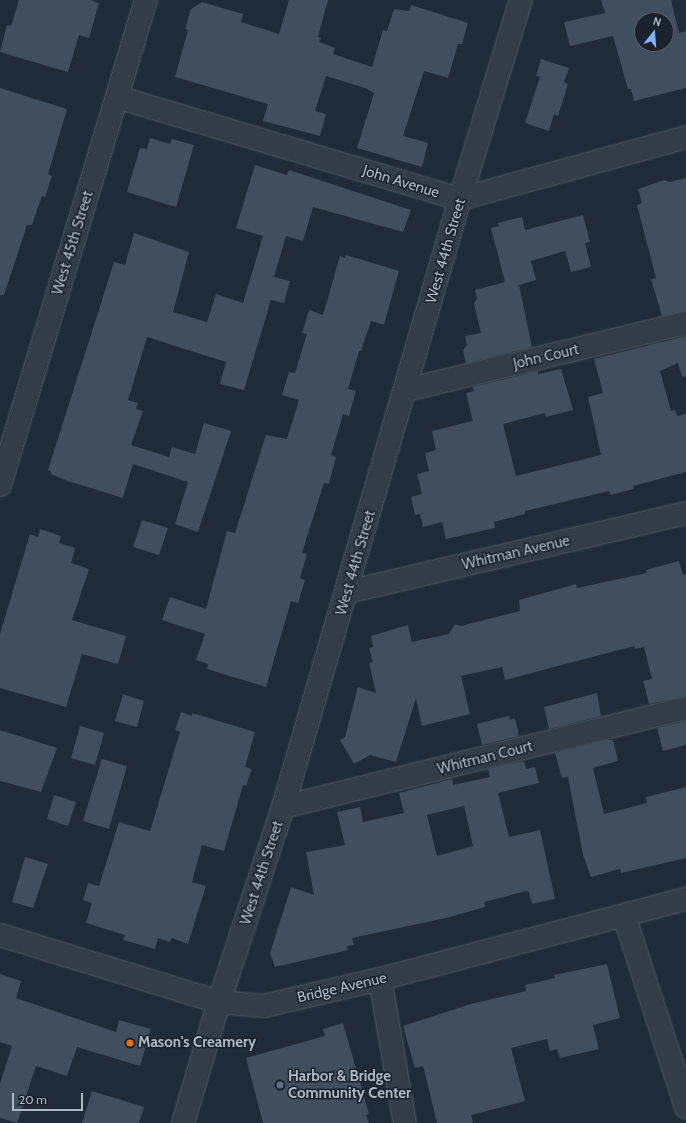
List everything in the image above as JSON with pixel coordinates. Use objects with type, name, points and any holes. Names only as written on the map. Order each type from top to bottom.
[{"type":"street","name":"West 45th Street","points":[[0,486],[146,0]]},
{"type":"street","name":"West 44th Street","points":[[183,1123],[219,1002],[283,807],[406,390],[460,199],[521,0]]},
{"type":"street","name":"John Avenue","points":[[117,97],[460,199],[686,137]]},
{"type":"street","name":"John Court","points":[[406,390],[686,323]]},
{"type":"street","name":"Whitman Avenue","points":[[347,592],[686,513]]},
{"type":"street","name":"Whitman Court","points":[[283,807],[686,708]]},
{"type":"street","name":"Bridge Avenue","points":[[0,935],[219,1002],[264,1006],[380,979],[686,899]]},
{"type":"street","points":[[624,915],[686,1107]]},
{"type":"street","points":[[380,979],[405,1123]]},
{"type":"building","points":[[19,0],[90,0],[99,3],[89,38],[79,35],[68,72],[0,52],[7,25],[11,26]]},
{"type":"building","points":[[289,0],[328,0],[318,37],[321,38],[319,42],[335,48],[333,54],[372,67],[383,30],[387,31],[394,9],[409,11],[411,5],[468,23],[462,44],[458,44],[448,78],[424,71],[403,136],[428,143],[422,167],[357,148],[374,93],[365,88],[326,76],[315,111],[326,114],[320,136],[263,121],[268,104],[175,77],[188,30],[185,29],[191,9],[202,2],[243,14],[241,22],[279,34]]},
{"type":"building","points":[[601,0],[671,0],[674,12],[634,12],[634,52],[674,52],[674,12],[679,33],[686,31],[686,88],[634,101],[631,89],[628,89],[613,36],[570,46],[564,22],[605,13]]},
{"type":"building","points":[[541,59],[569,68],[564,82],[568,84],[558,116],[554,114],[549,131],[525,123],[540,77],[536,76]]},
{"type":"building","points":[[0,88],[67,109],[48,174],[52,176],[45,197],[42,196],[32,225],[27,225],[4,295],[0,295]]},
{"type":"building","points":[[150,138],[170,144],[172,139],[194,145],[176,207],[127,192],[140,148],[147,149]]},
{"type":"building","points":[[255,165],[287,175],[289,170],[411,210],[403,232],[313,207],[303,241],[286,236],[274,277],[290,281],[284,303],[271,300],[244,390],[220,384],[226,362],[147,337],[128,400],[138,403],[136,409],[143,411],[131,445],[169,457],[172,447],[195,454],[204,423],[231,431],[198,532],[175,524],[188,482],[133,464],[123,498],[68,481],[51,474],[51,471],[48,470],[114,262],[125,265],[134,233],[189,252],[173,312],[207,322],[216,294],[243,303],[263,236],[236,228]]},
{"type":"building","points":[[686,178],[686,311],[662,316],[651,279],[656,278],[637,205],[642,203],[638,189],[664,180],[670,182]]},
{"type":"building","points":[[583,215],[590,242],[585,243],[591,267],[571,272],[565,251],[531,261],[536,280],[519,285],[532,347],[466,363],[463,350],[467,345],[465,336],[481,333],[474,304],[477,298],[475,290],[505,282],[491,228],[499,226],[498,223],[522,217],[525,230]]},
{"type":"building","points":[[346,255],[399,271],[384,325],[371,321],[361,351],[359,351],[348,389],[356,391],[349,416],[343,414],[331,455],[336,457],[329,484],[324,483],[302,553],[307,554],[300,578],[305,580],[298,603],[291,601],[266,687],[207,669],[208,664],[196,660],[205,634],[162,620],[170,597],[206,609],[227,531],[235,533],[266,435],[287,439],[299,400],[282,395],[289,372],[295,373],[307,334],[302,333],[309,310],[323,315],[340,256],[345,258]]},
{"type":"building","points":[[686,336],[686,376],[682,377],[678,363],[660,371],[671,411],[675,410],[677,416],[686,414],[686,472],[633,486],[634,489],[611,495],[609,491],[525,511],[525,514],[494,522],[495,528],[446,539],[442,522],[423,527],[420,514],[415,515],[411,497],[422,494],[417,474],[429,471],[425,453],[436,450],[432,431],[473,421],[466,393],[474,391],[473,387],[538,371],[538,374],[561,369],[573,410],[546,417],[545,413],[503,424],[516,476],[601,455],[588,397],[603,393],[594,359]]},
{"type":"building","points":[[142,520],[168,528],[159,555],[133,547]]},
{"type":"building","points":[[40,529],[61,536],[59,543],[75,548],[71,563],[89,569],[72,620],[126,636],[118,664],[82,654],[66,707],[0,688],[0,634],[30,534],[38,537]]},
{"type":"building","points":[[679,561],[683,575],[686,574],[686,696],[649,704],[643,681],[652,679],[644,647],[635,649],[634,646],[505,680],[502,667],[461,676],[470,714],[422,726],[416,698],[396,762],[370,755],[354,764],[340,740],[345,737],[358,687],[376,693],[369,663],[373,662],[369,648],[373,647],[371,636],[408,625],[412,642],[449,634],[455,624],[461,626],[520,611],[519,600],[576,584],[577,588],[647,573],[646,570]]},
{"type":"building","points":[[597,693],[601,716],[549,729],[544,707]]},
{"type":"building","points":[[123,694],[144,701],[137,727],[115,721]]},
{"type":"building","points":[[181,712],[192,716],[192,713],[255,732],[245,767],[252,769],[246,786],[243,785],[224,851],[202,845],[192,882],[206,886],[188,944],[172,938],[170,942],[158,938],[155,949],[123,940],[125,935],[86,923],[92,903],[83,900],[88,883],[99,886],[119,822],[150,831],[180,732],[175,730]]},
{"type":"building","points":[[509,716],[510,720],[515,718],[519,736],[482,745],[477,724]]},
{"type":"building","points":[[686,721],[686,745],[663,751],[657,728]]},
{"type":"building","points":[[80,726],[104,733],[95,765],[71,758]]},
{"type":"building","points":[[0,730],[57,748],[41,792],[0,781]]},
{"type":"building","points":[[607,740],[613,740],[618,761],[593,768],[604,814],[647,803],[646,797],[686,787],[686,858],[621,873],[620,869],[591,877],[583,855],[568,777],[562,778],[555,753]]},
{"type":"building","points":[[102,759],[127,766],[109,829],[83,821]]},
{"type":"building","points":[[524,761],[526,769],[535,767],[539,783],[498,793],[509,837],[540,830],[555,899],[532,904],[529,892],[526,891],[484,902],[485,907],[446,918],[352,938],[354,945],[347,946],[348,950],[275,967],[270,953],[291,887],[314,895],[306,852],[345,845],[337,812],[360,807],[363,822],[404,813],[399,793],[452,779],[453,785],[490,777],[488,769]],"holes":[[[464,806],[473,846],[437,856],[427,815]]]},
{"type":"building","points":[[54,795],[76,802],[68,826],[47,819]]},
{"type":"building","points":[[25,857],[48,864],[33,908],[12,902]]},
{"type":"building","points":[[607,964],[620,1018],[593,1025],[599,1049],[560,1058],[557,1049],[550,1051],[547,1039],[511,1048],[525,1101],[471,1115],[473,1123],[437,1123],[423,1066],[415,1068],[403,1026],[471,1004],[526,991],[525,985],[555,978],[554,975]]},
{"type":"building","points":[[0,974],[21,981],[16,998],[116,1032],[119,1020],[151,1029],[140,1066],[77,1047],[67,1076],[36,1066],[17,1123],[0,1118],[0,1084],[12,1046],[0,1042]]},
{"type":"building","points":[[343,1023],[369,1114],[366,1115],[369,1123],[263,1123],[246,1058],[325,1036],[323,1029]]},
{"type":"building","points":[[92,1091],[144,1107],[139,1123],[82,1123]]},
{"type":"place","name":"Mason's Creamery","points":[[130,1043]]},
{"type":"place","name":"Harbor & Bridge Community Center","points":[[280,1085]]}]
